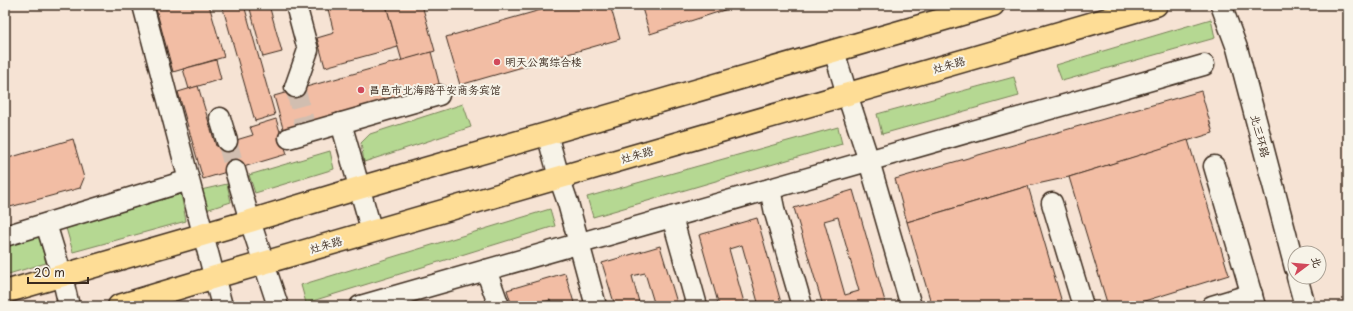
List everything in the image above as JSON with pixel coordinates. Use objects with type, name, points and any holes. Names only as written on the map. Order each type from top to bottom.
[{"type":"main road","points":[[5,292],[993,5]]},
{"type":"main road","name":"灶朱路","points":[[119,306],[559,177],[1156,5]]},
{"type":"lane","points":[[143,5],[222,306]]},
{"type":"lane","points":[[295,87],[308,50],[296,5]]},
{"type":"lane","name":"北三环路","points":[[1221,5],[1237,48],[1289,245]]},
{"type":"lane","points":[[834,51],[869,161],[911,306]]},
{"type":"lane","points":[[360,306],[390,302],[486,270],[1204,65]]},
{"type":"lane","points":[[289,138],[439,95]]},
{"type":"lane","points":[[220,118],[227,141]]},
{"type":"lane","points":[[341,123],[372,232]]},
{"type":"lane","points":[[547,134],[568,203],[596,306]]},
{"type":"lane","points":[[1212,306],[1253,300],[1214,166]]},
{"type":"lane","points":[[235,170],[250,222],[278,306]]},
{"type":"lane","points":[[5,236],[189,180]]},
{"type":"lane","points":[[770,189],[775,213],[802,306]]},
{"type":"lane","points":[[1052,203],[1083,306]]},
{"type":"lane","points":[[672,217],[697,306]]},
{"type":"lane","points":[[46,224],[62,276],[69,306]]},
{"type":"lane","points":[[486,270],[499,306]]},
{"type":"lane","points":[[1299,285],[1305,306]]},
{"type":"green space","points":[[1211,19],[1215,38],[1062,81],[1056,65]]},
{"type":"green space","points":[[1014,77],[1019,96],[882,134],[877,114]]},
{"type":"green space","points":[[463,104],[471,127],[364,162],[361,143],[370,134]]},
{"type":"green space","points":[[838,127],[842,144],[593,217],[587,197]]},
{"type":"green space","points":[[330,151],[334,169],[255,193],[249,175]]},
{"type":"green space","points":[[227,184],[231,202],[206,210],[201,190]]},
{"type":"green space","points":[[181,194],[186,221],[73,252],[66,228]]},
{"type":"green space","points":[[550,209],[555,226],[306,303],[301,285]]},
{"type":"green space","points":[[39,236],[46,263],[5,275],[5,247]]},
{"type":"building","points":[[155,5],[209,5],[224,57],[173,72]]},
{"type":"building","points":[[222,5],[244,5],[275,115],[255,121]]},
{"type":"building","points":[[249,5],[269,5],[282,52],[263,57]]},
{"type":"building","points":[[327,5],[386,5],[398,47],[325,67],[317,38],[334,33]]},
{"type":"building","points":[[386,5],[422,5],[435,51],[402,61]]},
{"type":"building","name":"明天公寓综合楼","points":[[558,5],[610,5],[620,39],[460,85],[446,37]]},
{"type":"building","points":[[641,5],[740,5],[650,34]]},
{"type":"building","points":[[431,52],[440,87],[284,132],[274,96]]},
{"type":"building","points":[[216,60],[221,79],[189,89],[183,69]]},
{"type":"building","points":[[198,86],[216,146],[253,135],[250,127],[276,119],[287,154],[203,179],[178,92]]},
{"type":"building","points":[[1201,91],[1213,133],[1069,177],[1028,186],[907,222],[895,179]]},
{"type":"building","points":[[73,139],[84,178],[80,188],[10,207],[5,189],[5,159]]},
{"type":"building","points":[[1188,140],[1229,275],[1128,306],[1108,306],[1069,177]]},
{"type":"building","points":[[1028,186],[1063,306],[932,306],[907,222]]},
{"type":"building","points":[[5,189],[10,207],[5,208]]},
{"type":"building","points":[[853,190],[886,305],[823,306],[794,208]],"holes":[[[838,217],[859,291],[845,295],[824,221]]]},
{"type":"building","points":[[757,218],[782,306],[759,306],[742,245],[729,249],[745,306],[719,306],[699,235]]},
{"type":"building","points":[[660,246],[678,306],[655,306],[645,273],[632,276],[640,306],[615,306],[602,263]]},
{"type":"building","points":[[565,273],[575,306],[552,306],[550,300],[537,304],[538,306],[512,306],[507,290]]},
{"type":"building","points":[[469,301],[470,306],[451,306]]},
{"type":"tunnel","points":[[295,87],[307,133]]},
{"type":"tunnel","points":[[227,141],[235,170]]},
{"type":"place","name":"明天公寓综合楼","points":[[497,62]]},
{"type":"place","name":"昌邑市北海路平安商务宾馆","points":[[361,90]]}]
